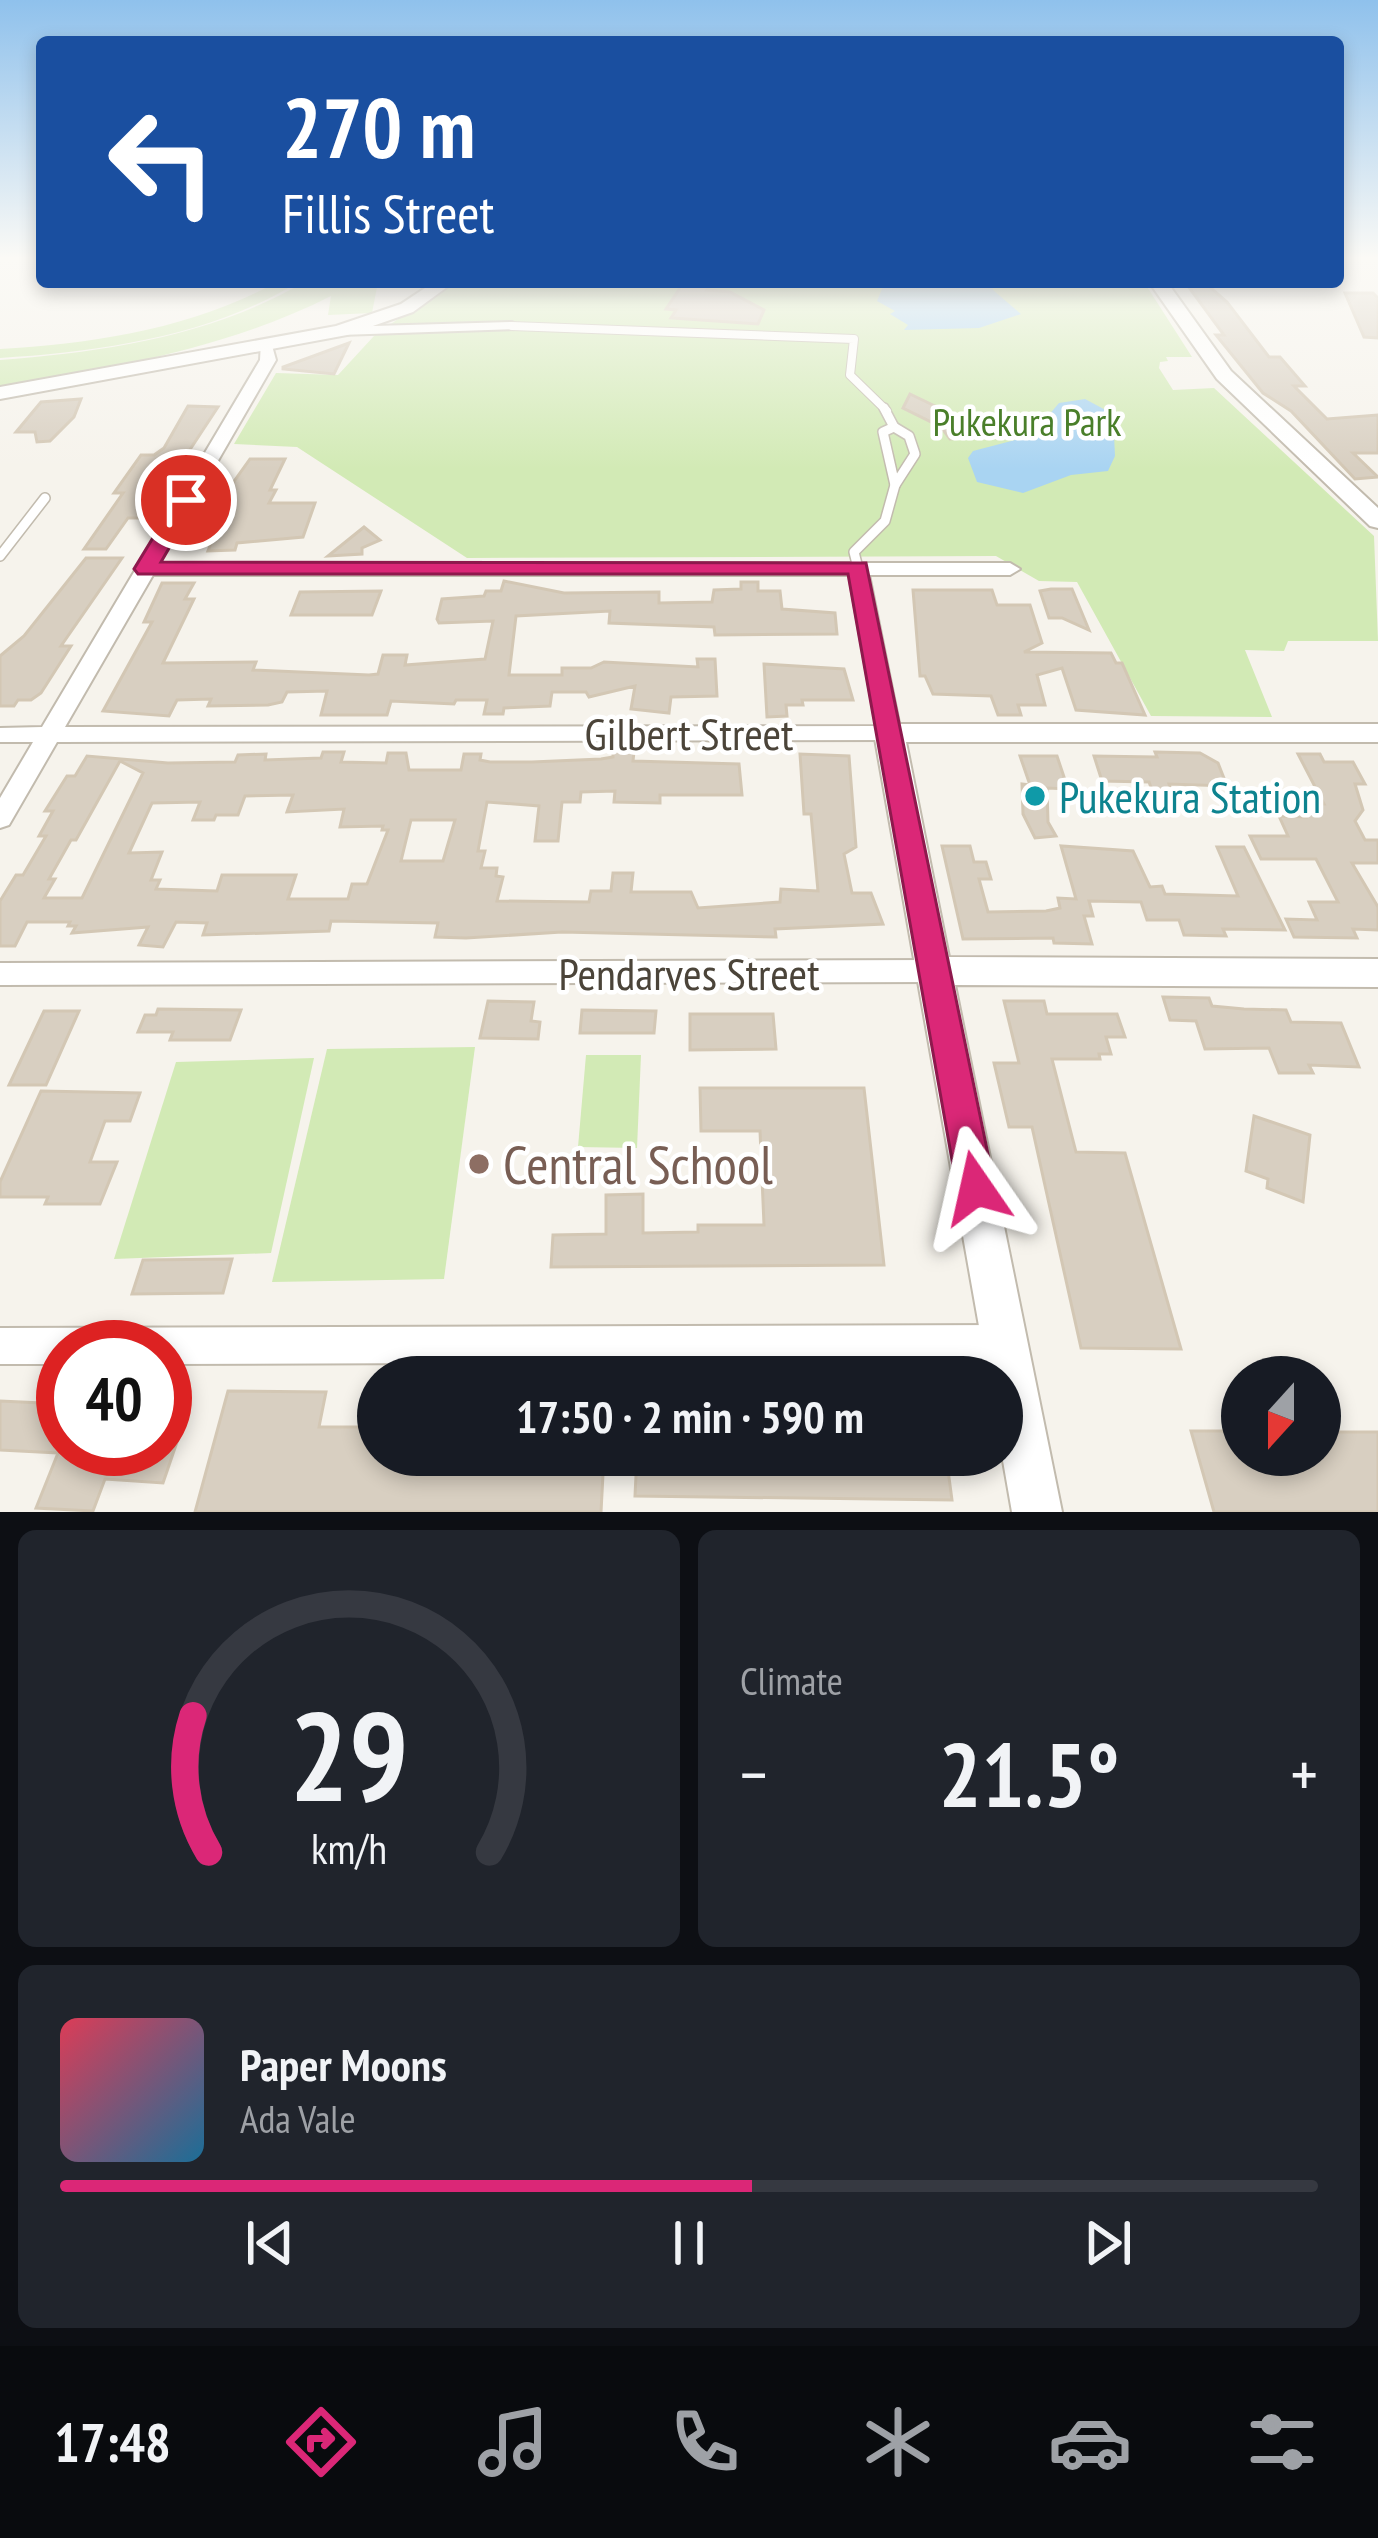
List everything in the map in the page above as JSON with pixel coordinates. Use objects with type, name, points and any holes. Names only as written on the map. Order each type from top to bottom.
[{"type":"street","points":[[0,393],[350,328]]},
{"type":"street","points":[[340,331],[458,328]]},
{"type":"street","points":[[1191,328],[1224,375],[1378,520]]},
{"type":"street","points":[[0,819],[268,360],[266,345]]},
{"type":"street","points":[[858,568],[1037,1512]]},
{"type":"street","points":[[146,569],[1010,568]]},
{"type":"street","name":"Gilbert Street","points":[[0,735],[1378,733]]},
{"type":"street","name":"Pendarves Street","points":[[0,974],[1378,973]]},
{"type":"street","points":[[0,1346],[1006,1343]]},
{"type":"lane","points":[[537,328],[625,333],[755,331],[854,340],[850,375],[889,413],[894,427],[909,436],[915,454],[895,485],[885,521],[854,552],[858,568]]},
{"type":"lane","points":[[894,427],[883,433],[895,485]]},
{"type":"lane","points":[[0,556],[45,498]]},
{"type":"green space","points":[[193,328],[116,346],[0,358],[0,349]]},
{"type":"green space","points":[[195,328],[256,328],[204,345],[0,388],[0,360],[118,346]]},
{"type":"green space","name":"Pukekura Park","points":[[386,328],[1173,328],[1192,357],[1166,357],[1168,361],[1160,362],[1173,390],[1214,388],[1374,536],[1378,641],[1288,641],[1284,651],[1245,650],[1272,717],[1151,716],[1077,582],[1039,581],[996,556],[467,558],[297,447],[234,444],[276,373],[338,375]]},
{"type":"green space","points":[[475,1047],[444,1279],[272,1282],[327,1049]]},
{"type":"green space","points":[[586,1055],[641,1055],[637,1148],[578,1147]]},
{"type":"green space","points":[[314,1058],[271,1253],[114,1259],[176,1062]]},
{"type":"water","points":[[906,328],[980,328],[979,328]]},
{"type":"water","points":[[1085,399],[1113,414],[1115,456],[1108,471],[1071,475],[1023,493],[977,482],[968,458],[973,451],[1031,436],[1059,403]]},
{"type":"building","points":[[1219,328],[1247,328],[1269,357],[1280,357],[1305,386],[1294,386],[1327,419],[1378,415],[1378,453],[1353,453],[1378,477],[1355,479],[1291,411],[1263,393],[1216,335],[1224,335]]},
{"type":"building","points":[[1360,328],[1378,328],[1378,338],[1364,337]]},
{"type":"building","points":[[349,343],[334,374],[283,369],[283,367]]},
{"type":"building","points":[[910,394],[995,435],[950,439],[941,427],[903,408]]},
{"type":"building","points":[[81,399],[74,417],[50,441],[37,442],[35,432],[16,432],[41,402]]},
{"type":"building","points":[[188,406],[218,407],[145,518],[128,518],[106,549],[84,549],[123,493],[114,493],[141,455],[154,455],[164,448]]},
{"type":"building","points":[[250,459],[285,459],[269,503],[315,503],[303,537],[237,543],[235,550],[208,551],[225,508],[215,508]]},
{"type":"building","points":[[364,527],[380,540],[362,548],[362,554],[328,556]]},
{"type":"building","points":[[86,558],[122,558],[61,646],[71,646],[41,693],[31,700],[18,700],[14,706],[0,706],[0,656],[24,636]]},
{"type":"building","points":[[504,581],[564,593],[659,592],[659,603],[712,602],[714,590],[741,589],[741,582],[758,582],[758,591],[780,591],[782,609],[835,613],[837,634],[715,635],[714,627],[609,623],[610,611],[516,616],[509,675],[562,675],[562,668],[591,668],[604,662],[698,667],[697,659],[715,659],[717,696],[671,697],[669,713],[631,709],[635,686],[589,697],[586,692],[552,692],[550,706],[504,708],[503,714],[484,714],[487,700],[456,700],[454,704],[391,701],[387,715],[321,715],[327,691],[287,692],[282,702],[268,705],[208,706],[211,699],[177,700],[169,716],[103,711],[152,622],[144,622],[162,583],[194,583],[185,599],[194,599],[163,663],[256,662],[253,670],[369,675],[378,674],[383,655],[407,655],[405,665],[485,659],[493,621],[439,623],[437,619],[442,599],[484,596],[486,591],[501,591]]},
{"type":"building","points":[[1072,589],[1089,630],[1062,618],[1049,618],[1040,591]]},
{"type":"building","points":[[913,590],[992,590],[997,605],[1030,605],[1042,643],[1024,652],[1111,653],[1116,663],[1122,663],[1145,715],[1076,710],[1062,668],[1037,675],[1045,705],[1018,705],[1021,715],[998,715],[991,696],[933,694],[925,676],[920,676]]},
{"type":"building","points":[[381,591],[372,615],[291,615],[300,592]]},
{"type":"building","points":[[764,664],[844,669],[853,700],[802,700],[803,705],[786,705],[787,716],[767,717]]},
{"type":"building","points":[[613,751],[634,752],[633,761],[739,764],[742,795],[660,795],[660,803],[614,802],[615,791],[581,792],[580,802],[562,802],[558,841],[535,841],[539,806],[487,802],[478,851],[485,851],[481,868],[497,868],[496,876],[503,877],[497,901],[589,902],[591,891],[611,891],[613,873],[633,873],[631,892],[691,892],[698,908],[780,902],[781,889],[818,891],[811,814],[804,814],[800,754],[849,756],[856,847],[844,854],[852,893],[871,893],[883,924],[775,929],[776,937],[562,932],[466,938],[435,937],[438,923],[331,921],[329,931],[203,935],[207,923],[176,922],[163,947],[139,945],[148,927],[72,933],[76,926],[68,926],[70,922],[27,922],[15,946],[0,946],[0,901],[16,875],[23,875],[46,836],[39,836],[53,811],[45,811],[67,776],[75,776],[87,756],[168,763],[235,762],[238,755],[266,754],[265,760],[321,758],[323,752],[344,752],[341,762],[386,763],[388,753],[406,753],[409,770],[461,770],[464,754],[481,754],[480,760],[490,762],[613,757]],"holes":[[[120,761],[143,773],[82,898],[44,898],[55,879],[49,879]],[[293,795],[287,812],[344,809],[340,827],[383,826],[382,830],[388,830],[367,884],[352,884],[348,899],[288,899],[296,875],[222,875],[217,891],[156,889],[160,880],[151,880],[162,852],[129,853],[152,803],[200,802],[193,820],[214,820],[216,815],[238,815],[245,796]],[[411,820],[455,820],[443,861],[401,861]]]},
{"type":"building","points":[[1155,752],[1200,753],[1218,763],[1227,786],[1169,784],[1175,802],[1156,801],[1149,782],[1102,781],[1094,756],[1157,757]]},
{"type":"building","points":[[1298,754],[1320,754],[1324,762],[1353,762],[1365,784],[1355,784],[1363,810],[1355,821],[1365,840],[1378,840],[1378,863],[1352,863],[1378,907],[1378,930],[1353,929],[1357,938],[1294,937],[1286,919],[1317,920],[1309,902],[1338,902],[1316,859],[1261,859],[1250,836],[1288,836],[1279,816],[1306,817],[1300,803],[1324,804]]},
{"type":"building","points":[[1020,756],[1057,756],[1068,789],[1047,788],[1048,822],[1056,836],[1035,838],[1023,814],[1022,784],[1030,785]]},
{"type":"building","points":[[942,846],[970,846],[974,862],[986,862],[991,879],[979,879],[988,912],[1046,911],[1060,908],[1058,898],[1076,899],[1061,846],[1133,851],[1150,887],[1162,886],[1165,894],[1238,896],[1217,847],[1244,847],[1285,930],[1223,929],[1226,936],[1184,935],[1179,920],[1147,920],[1141,902],[1089,901],[1093,916],[1084,916],[1092,944],[1054,943],[1053,938],[963,939]]},
{"type":"building","points":[[1163,997],[1209,998],[1212,1006],[1286,1010],[1291,1022],[1341,1023],[1359,1067],[1309,1065],[1313,1073],[1279,1073],[1269,1048],[1205,1049],[1196,1021],[1170,1020]]},
{"type":"building","points":[[488,1001],[534,1002],[531,1021],[540,1022],[538,1039],[480,1038]]},
{"type":"building","points":[[1004,1001],[1044,1001],[1047,1014],[1117,1014],[1125,1037],[1106,1037],[1111,1054],[1099,1054],[1100,1059],[1052,1059],[1076,1152],[1125,1153],[1181,1349],[1081,1348],[1032,1127],[1009,1127],[994,1063],[1019,1063]]},
{"type":"building","points":[[158,1009],[241,1010],[230,1040],[170,1040],[173,1032],[138,1032],[145,1015],[156,1015]]},
{"type":"building","points":[[582,1010],[656,1011],[654,1033],[580,1033]]},
{"type":"building","points":[[44,1011],[79,1011],[46,1085],[9,1085]]},
{"type":"building","points":[[690,1014],[773,1014],[776,1049],[690,1050]]},
{"type":"building","points":[[700,1088],[864,1088],[884,1265],[551,1267],[553,1235],[606,1234],[606,1195],[643,1194],[643,1233],[698,1232],[698,1225],[764,1225],[760,1131],[701,1131]]},
{"type":"building","points":[[41,1091],[140,1093],[130,1121],[105,1121],[90,1162],[117,1162],[100,1204],[45,1204],[48,1197],[0,1197],[0,1182]]},
{"type":"building","points":[[1254,1116],[1310,1135],[1303,1202],[1267,1188],[1268,1179],[1246,1171]]},
{"type":"building","points":[[232,1259],[223,1293],[132,1294],[143,1260]]},
{"type":"building","points":[[228,1391],[326,1392],[319,1427],[357,1427],[357,1476],[603,1476],[601,1512],[195,1512]]},
{"type":"building","points":[[0,1401],[36,1403],[36,1452],[0,1450]]},
{"type":"building","points":[[1191,1431],[1221,1431],[1221,1476],[1341,1476],[1341,1432],[1378,1432],[1378,1512],[1214,1512]]},
{"type":"building","points":[[49,1476],[165,1476],[163,1483],[105,1479],[93,1511],[36,1508]]},
{"type":"building","points":[[636,1476],[949,1476],[952,1500],[635,1496]]},
{"type":"place","name":"Pukekura Station","points":[[1035,796]]},
{"type":"place","name":"Central School","points":[[479,1164]]},
{"type":"route","points":[[186,500],[146,569],[858,568],[976,1188]]}]
